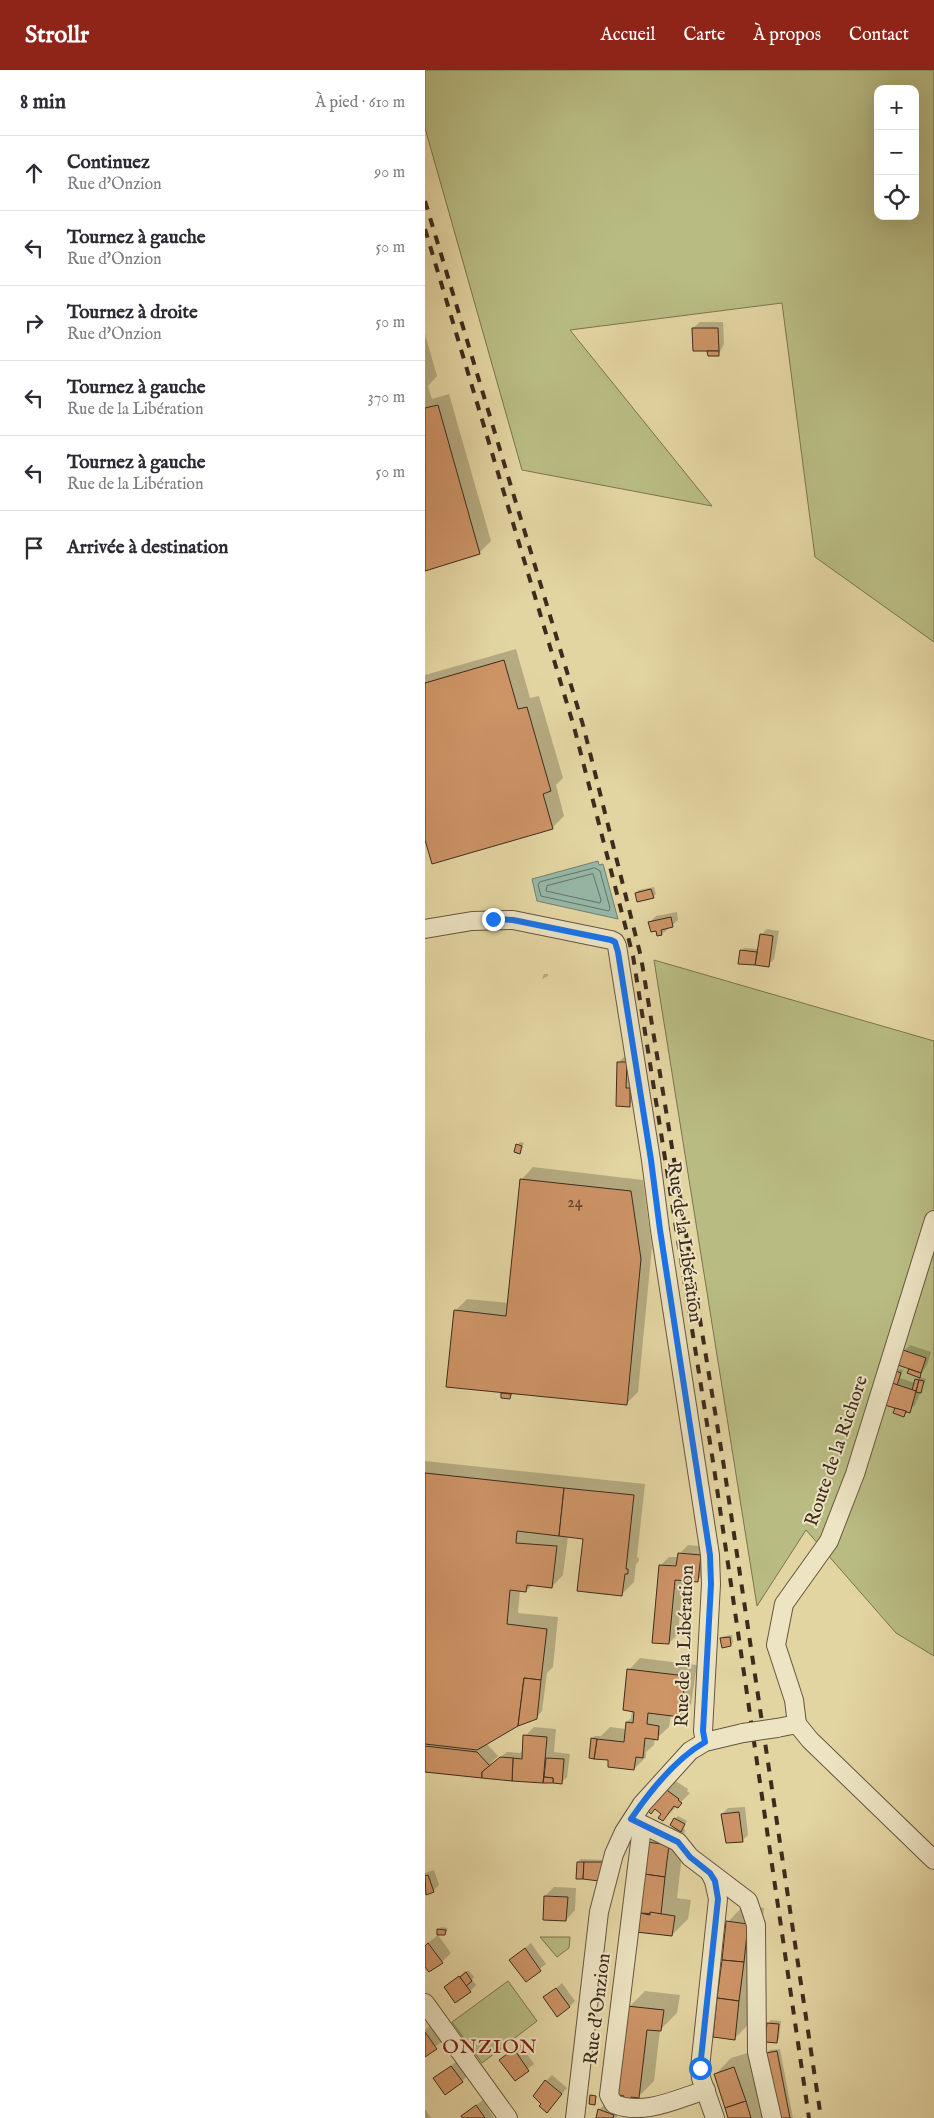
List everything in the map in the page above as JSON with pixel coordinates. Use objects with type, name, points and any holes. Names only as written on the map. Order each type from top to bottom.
[{"type":"street","name":"Rue de la Libération","points":[[425,929],[472,921],[513,920],[615,942],[651,1160],[661,1239],[710,1555],[711,1584],[703,1731],[705,1742]]},
{"type":"street","name":"Route de la Richore","points":[[797,1724],[794,1700],[776,1645],[785,1604],[829,1541],[852,1482],[934,1220]]},
{"type":"street","name":"Rue d'Onzion","points":[[575,2118],[599,1912],[614,1854],[634,1821],[641,1804],[677,1764],[691,1751],[705,1742],[797,1724]]},
{"type":"street","points":[[797,1724],[810,1740],[934,1860]]},
{"type":"street","name":"Rue d'Onzion","points":[[634,1821],[641,1835],[609,2095],[614,2104],[622,2107],[644,2109],[706,2090]]},
{"type":"street","points":[[634,1821],[678,1842],[690,1857],[748,1901],[756,1924],[757,2052],[772,2118]]},
{"type":"street","points":[[710,1873],[715,1881],[718,1899],[700,2056],[701,2078],[715,2118]]},
{"type":"street","points":[[425,2003],[508,2118]]},
{"type":"green space","points":[[425,70],[934,70],[934,642],[815,557],[782,303],[570,330],[712,506],[522,470],[425,128]]},
{"type":"green space","points":[[654,960],[934,1041],[934,1656],[896,1633],[806,1530],[757,1606]]},
{"type":"green space","points":[[540,1937],[570,1937],[569,1948],[557,1957]]},
{"type":"green space","points":[[508,1981],[537,2021],[482,2063],[452,2022]]},
{"type":"water","points":[[598,861],[599,865],[603,864],[618,919],[537,901],[532,879]]},
{"type":"building","points":[[692,328],[718,328],[719,351],[693,351]]},
{"type":"building","points":[[707,351],[719,351],[719,356],[708,356]]},
{"type":"building","points":[[438,405],[480,554],[425,571],[425,408]]},
{"type":"building","points":[[504,660],[518,709],[527,707],[551,791],[543,794],[553,829],[432,864],[425,840],[425,683]]},
{"type":"building","points":[[651,889],[654,898],[637,902],[635,893]]},
{"type":"building","points":[[671,917],[673,927],[661,930],[662,935],[657,936],[656,931],[651,932],[648,922]]},
{"type":"building","points":[[760,934],[773,936],[769,967],[755,965]]},
{"type":"building","points":[[740,950],[757,952],[755,965],[738,964]]},
{"type":"building","points":[[617,1062],[627,1062],[626,1088],[630,1088],[630,1107],[616,1106]]},
{"type":"building","points":[[516,1144],[522,1146],[520,1154],[514,1152]]},
{"type":"building","points":[[520,1179],[631,1191],[641,1259],[627,1405],[446,1387],[454,1310],[506,1316]]},
{"type":"building","points":[[903,1350],[926,1358],[921,1373],[898,1365]]},
{"type":"building","points":[[909,1369],[921,1373],[920,1378],[907,1373]]},
{"type":"building","points":[[896,1371],[901,1373],[897,1385],[892,1383]]},
{"type":"building","points":[[915,1379],[919,1380],[916,1391],[912,1390]]},
{"type":"building","points":[[919,1380],[924,1381],[921,1393],[916,1392]]},
{"type":"building","points":[[892,1383],[916,1391],[910,1413],[885,1405]]},
{"type":"building","points":[[501,1393],[511,1394],[510,1399],[501,1398]]},
{"type":"building","points":[[895,1408],[906,1411],[904,1417],[893,1413]]},
{"type":"building","points":[[425,1473],[564,1488],[559,1536],[517,1531],[516,1543],[557,1546],[552,1588],[527,1585],[526,1592],[510,1590],[507,1624],[547,1629],[541,1680],[524,1678],[518,1726],[477,1750],[425,1744]]},
{"type":"building","points":[[564,1488],[634,1495],[626,1569],[628,1569],[628,1574],[625,1574],[622,1596],[577,1591],[583,1539],[559,1536]]},
{"type":"building","points":[[678,1553],[701,1555],[698,1582],[675,1580],[669,1644],[652,1643],[659,1565],[676,1566]]},
{"type":"building","points":[[730,1637],[731,1646],[722,1648],[720,1638]]},
{"type":"building","points":[[627,1669],[686,1676],[680,1717],[648,1713],[647,1724],[659,1726],[658,1740],[645,1738],[643,1758],[636,1757],[634,1770],[608,1767],[608,1760],[594,1759],[597,1739],[624,1742],[626,1722],[633,1723],[634,1712],[623,1710]]},
{"type":"building","points":[[524,1678],[541,1680],[537,1719],[518,1726]]},
{"type":"building","points":[[523,1735],[547,1737],[543,1783],[512,1781],[513,1758],[522,1759]]},
{"type":"building","points":[[591,1738],[597,1739],[594,1759],[589,1758]]},
{"type":"building","points":[[425,1746],[477,1752],[490,1766],[482,1772],[482,1778],[425,1772]]},
{"type":"building","points":[[500,1757],[513,1758],[512,1781],[482,1778],[482,1772]]},
{"type":"building","points":[[546,1758],[564,1759],[562,1784],[553,1783],[553,1778],[544,1777]]},
{"type":"building","points":[[544,1777],[553,1778],[553,1783],[543,1783]]},
{"type":"building","points":[[664,1788],[682,1803],[678,1808],[674,1806],[663,1821],[658,1818],[661,1814],[655,1809],[651,1814],[648,1811]]},
{"type":"building","points":[[739,1812],[743,1842],[726,1843],[721,1814]]},
{"type":"building","points":[[674,1818],[685,1824],[681,1832],[670,1825]]},
{"type":"building","points":[[647,1842],[669,1845],[665,1877],[644,1874]]},
{"type":"building","points":[[577,1862],[584,1862],[583,1879],[576,1879]]},
{"type":"building","points":[[584,1862],[603,1862],[599,1881],[583,1879]]},
{"type":"building","points":[[644,1874],[665,1877],[661,1914],[639,1913]]},
{"type":"building","points":[[428,1875],[434,1892],[426,1895],[425,1876]]},
{"type":"building","points":[[544,1896],[568,1897],[566,1921],[543,1920]]},
{"type":"building","points":[[650,1912],[675,1916],[672,1936],[636,1932],[639,1913],[650,1915]]},
{"type":"building","points":[[726,1921],[748,1924],[744,1962],[722,1960]]},
{"type":"building","points":[[437,1929],[446,1930],[445,1935],[437,1935]]},
{"type":"building","points":[[428,1943],[443,1963],[429,1972],[425,1967],[425,1946]]},
{"type":"building","points":[[525,1948],[541,1971],[526,1982],[509,1960]]},
{"type":"building","points":[[722,1960],[744,1962],[739,2001],[717,1998]]},
{"type":"building","points":[[466,1972],[472,1981],[466,1986],[460,1977]]},
{"type":"building","points":[[459,1976],[471,1992],[455,2003],[444,1987]]},
{"type":"building","points":[[556,1988],[570,2007],[557,2017],[543,1997]]},
{"type":"building","points":[[717,1998],[739,2001],[735,2040],[713,2037]]},
{"type":"building","points":[[627,2006],[664,2010],[661,2031],[647,2030],[639,2098],[631,2097],[630,2100],[623,2099],[624,2096],[617,2095]]},
{"type":"building","points":[[767,2023],[779,2024],[777,2043],[765,2042]]},
{"type":"building","points":[[425,2032],[437,2049],[425,2057]]},
{"type":"building","points":[[514,2049],[529,2071],[515,2081],[499,2060]]},
{"type":"building","points":[[777,2051],[790,2118],[778,2118],[766,2053]]},
{"type":"building","points":[[451,2066],[463,2082],[445,2095],[433,2078]]},
{"type":"building","points":[[734,2067],[746,2101],[725,2108],[714,2074]]},
{"type":"building","points":[[545,2080],[562,2094],[547,2113],[539,2106],[541,2104],[533,2096]]},
{"type":"building","points":[[590,2095],[596,2096],[595,2105],[589,2104]]},
{"type":"building","points":[[746,2101],[751,2118],[728,2118],[725,2108]]},
{"type":"building","points":[[476,2105],[485,2118],[462,2118],[461,2116]]},
{"type":"building","points":[[598,2109],[614,2115],[613,2118],[596,2118]]},
{"type":"railway","points":[[425,201],[583,725],[641,957],[724,1467],[821,2118]]},
{"type":"railway","points":[[425,229],[574,727],[633,956],[714,1468],[809,2118]]},
{"type":"district","name":"ONZION","points":[[490,2047]]},
{"type":"route","points":[[493,919],[513,920],[611,940],[617,946],[651,1160],[711,1570],[703,1731],[705,1742],[691,1751],[677,1764],[641,1804],[631,1819],[678,1842],[690,1857],[710,1873],[717,1888],[718,1899],[700,2068]]}]
